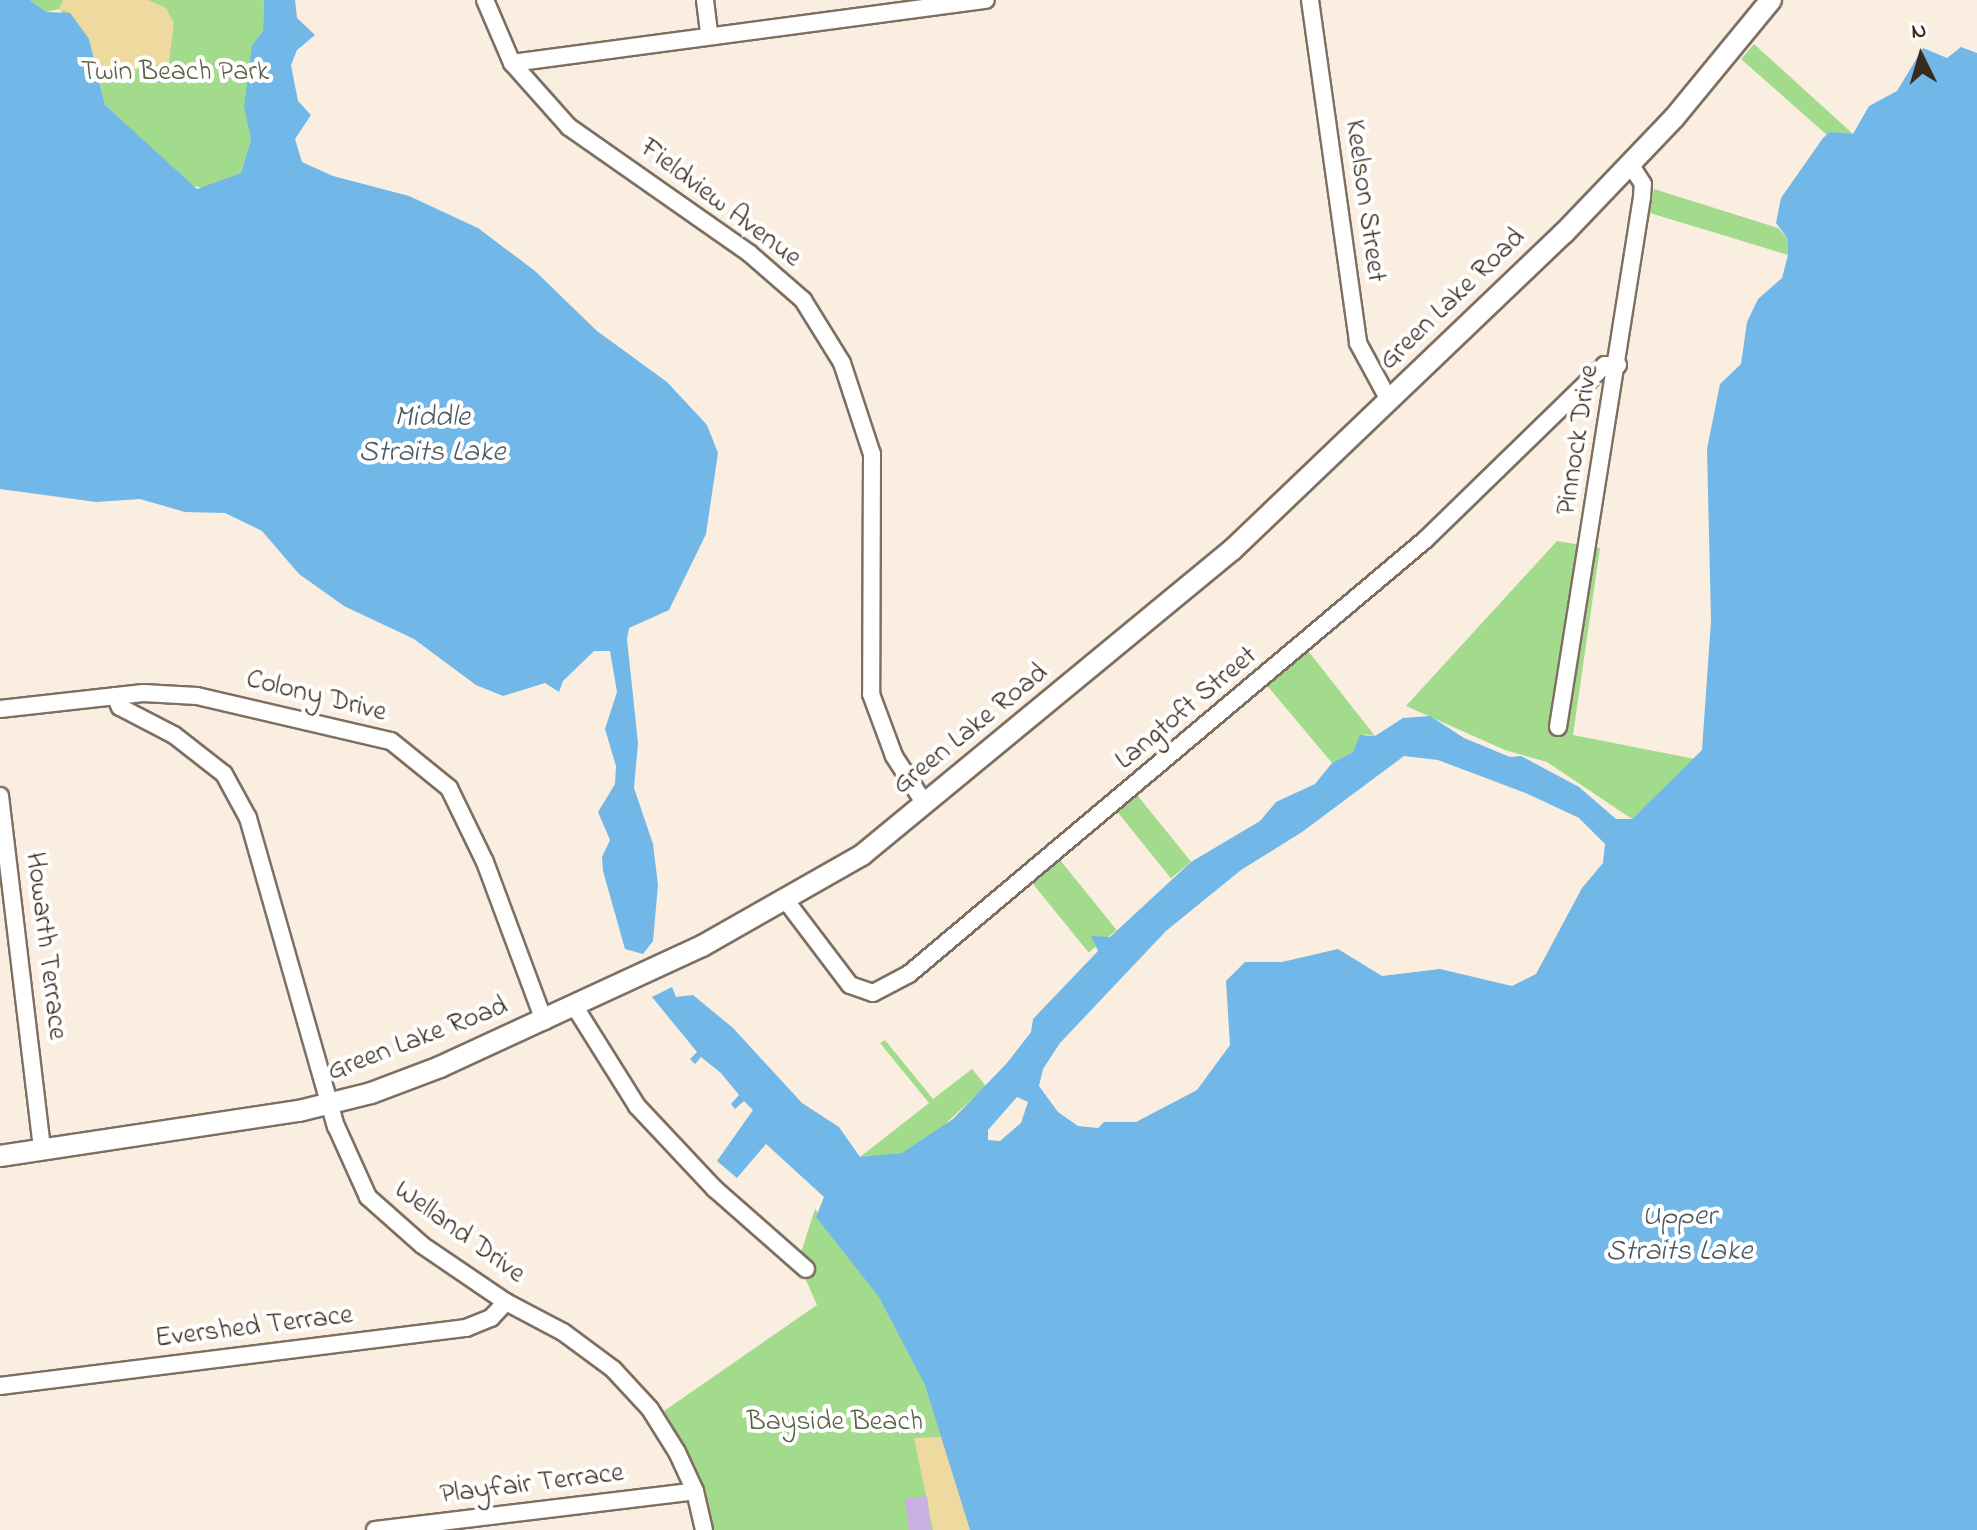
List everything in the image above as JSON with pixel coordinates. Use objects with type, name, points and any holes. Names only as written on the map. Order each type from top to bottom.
[{"type":"street","name":"Fieldview Avenue","points":[[485,0],[512,63],[569,127],[699,216],[803,300],[842,363],[872,454],[871,694],[894,756],[925,804]]},
{"type":"street","points":[[705,0],[709,34]]},
{"type":"street","points":[[512,63],[904,6],[986,0]]},
{"type":"street","name":"Keelson Street","points":[[1310,0],[1358,343],[1389,400]]},
{"type":"street","name":"Green Lake Road","points":[[0,1156],[330,1104],[440,1067],[575,1007],[787,902],[862,855],[1232,550],[1630,164],[1755,26],[1771,0]]},
{"type":"street","name":"Pinnock Drive","points":[[1558,727],[1618,365],[1642,197],[1643,184],[1630,164]]},
{"type":"street","name":"Langtoft Street","points":[[787,902],[850,985],[873,993],[909,974],[1425,540],[1605,365],[1618,365]]},
{"type":"street","name":"Colony Drive","points":[[0,709],[115,696],[197,696],[343,726],[391,741],[424,763],[449,788],[485,862],[544,1021]]},
{"type":"street","name":"Welland Drive","points":[[115,696],[120,707],[174,735],[224,774],[248,818],[330,1104],[357,1176],[382,1214],[506,1302],[563,1332],[613,1369],[650,1409],[695,1491],[704,1530]]},
{"type":"street","name":"Howarth Terrace","points":[[0,796],[42,1150]]},
{"type":"street","points":[[575,1007],[637,1106],[725,1198],[806,1269]]},
{"type":"street","name":"Evershed Terrace","points":[[0,1386],[466,1328],[491,1318],[506,1302]]},
{"type":"street","name":"Playfair Terrace","points":[[375,1530],[695,1491]]},
{"type":"green space","name":"Twin Beach Park","points":[[30,0],[264,0],[263,31],[252,45],[251,139],[241,173],[208,188],[191,186],[105,105],[89,39],[59,9],[46,12]]},
{"type":"green space","points":[[1754,44],[1853,134],[1827,135],[1741,59]]},
{"type":"green space","points":[[1654,189],[1778,228],[1788,239],[1788,255],[1650,213]]},
{"type":"green space","points":[[1557,541],[1600,548],[1573,735],[1695,759],[1632,819],[1547,762],[1505,750],[1406,706]]},
{"type":"green space","points":[[1305,647],[1375,736],[1365,734],[1353,752],[1332,763],[1265,683]]},
{"type":"green space","points":[[1137,795],[1191,862],[1171,878],[1117,811]]},
{"type":"green space","points":[[1060,860],[1117,930],[1089,953],[1032,883]]},
{"type":"green space","points":[[885,1040],[933,1099],[972,1069],[986,1086],[926,1142],[902,1153],[864,1158],[860,1157],[929,1103],[880,1043]]},
{"type":"green space","name":"Bayside Beach","points":[[815,1209],[892,1313],[963,1432],[973,1530],[712,1530],[683,1444],[664,1411],[817,1305],[798,1262]]},
{"type":"sand","points":[[63,0],[148,0],[166,8],[174,23],[169,62],[124,72],[93,67],[89,39],[70,13],[59,9]]},
{"type":"sand","points":[[941,1437],[970,1530],[933,1530],[914,1438]]},
{"type":"water","name":"Middle Straits Lake","points":[[0,0],[30,0],[46,12],[70,13],[89,39],[105,105],[197,189],[241,173],[251,139],[244,107],[252,45],[263,31],[264,0],[295,0],[297,18],[315,35],[297,50],[291,65],[298,101],[311,115],[295,139],[302,162],[333,176],[409,196],[478,228],[535,271],[597,331],[667,382],[707,425],[718,453],[706,534],[669,610],[629,628],[627,639],[638,743],[634,788],[653,844],[658,885],[653,941],[643,954],[625,949],[603,871],[602,857],[610,840],[598,812],[615,784],[616,766],[605,729],[617,692],[610,651],[594,651],[563,681],[559,692],[545,683],[503,696],[476,685],[414,639],[344,606],[299,574],[262,531],[225,513],[185,512],[140,499],[96,502],[0,489]]},
{"type":"water","name":"Upper Straits Lake","points":[[1961,47],[1977,53],[1977,1530],[970,1530],[925,1385],[879,1297],[816,1217],[824,1197],[766,1144],[737,1178],[717,1161],[753,1110],[744,1101],[735,1109],[731,1104],[739,1095],[721,1073],[701,1057],[695,1064],[690,1059],[697,1052],[652,997],[672,987],[676,997],[693,995],[733,1028],[802,1103],[839,1127],[860,1157],[902,1153],[953,1119],[1007,1063],[1031,1032],[1033,1019],[1098,951],[1091,936],[1110,937],[1191,862],[1260,821],[1276,802],[1315,784],[1332,763],[1353,752],[1360,735],[1375,736],[1403,718],[1430,716],[1464,738],[1510,757],[1521,756],[1579,787],[1616,819],[1632,819],[1702,750],[1711,621],[1707,449],[1720,384],[1741,364],[1747,322],[1758,299],[1782,278],[1788,255],[1788,239],[1776,223],[1781,198],[1823,138],[1830,132],[1853,134],[1869,106],[1897,91],[1923,48],[1947,58]],"holes":[[[1404,756],[1438,760],[1528,794],[1579,818],[1605,844],[1603,863],[1582,888],[1536,974],[1512,986],[1440,969],[1382,976],[1338,949],[1282,962],[1245,962],[1226,981],[1230,1045],[1197,1090],[1136,1122],[1104,1122],[1098,1128],[1078,1126],[1058,1112],[1039,1086],[1043,1069],[1060,1043],[1166,931],[1241,870],[1302,832]],[[1017,1097],[1028,1102],[1021,1123],[1000,1141],[988,1140],[988,1130]]]},
{"type":"building","points":[[927,1496],[931,1530],[909,1530],[905,1499]]}]
